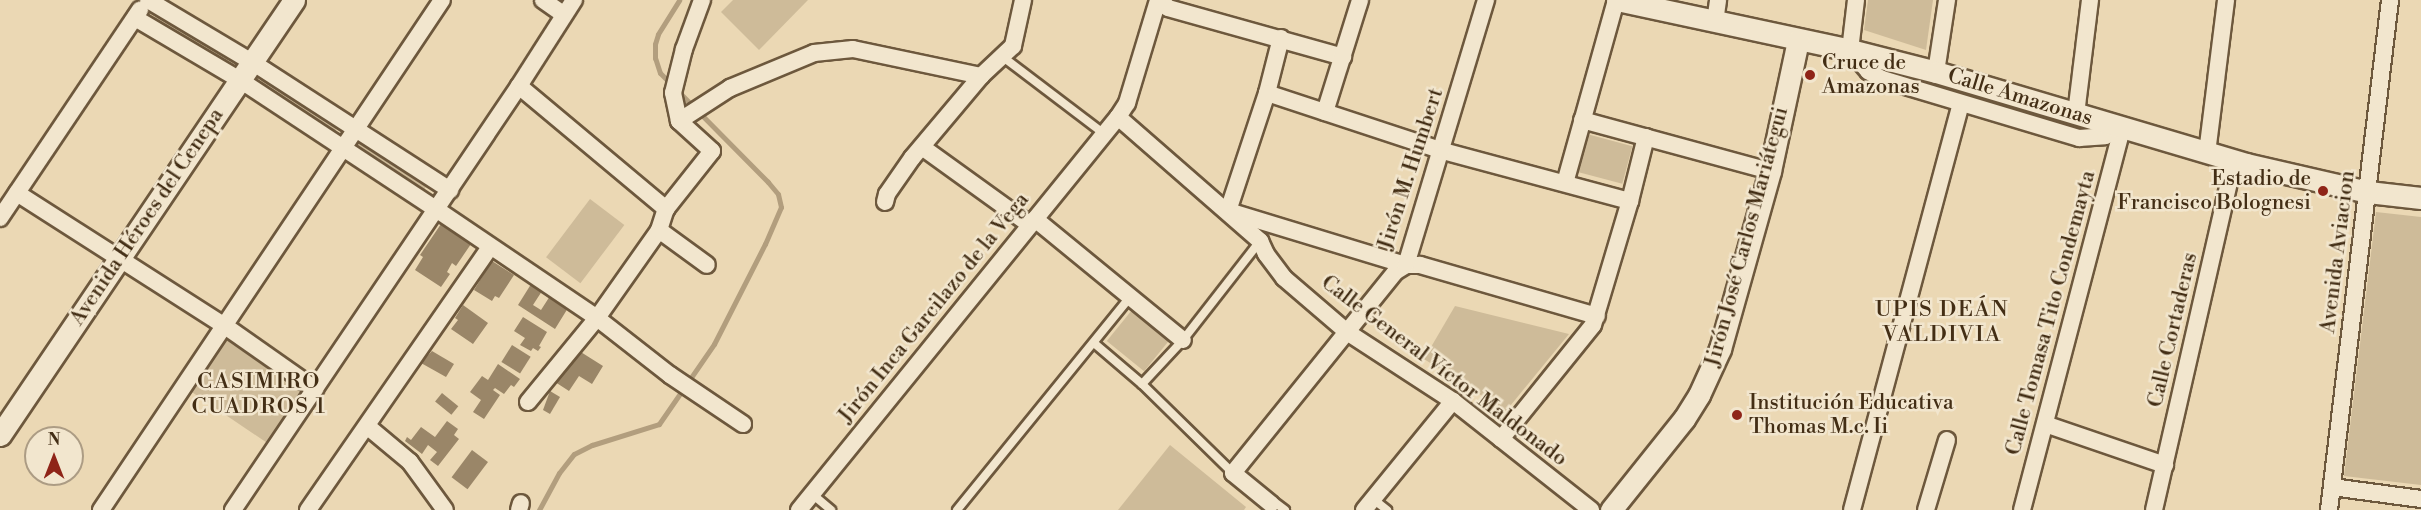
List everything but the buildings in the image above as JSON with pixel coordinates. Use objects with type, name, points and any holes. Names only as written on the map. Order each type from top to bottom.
[{"type":"street","points":[[0,218],[148,0],[252,62],[450,190]]},
{"type":"street","name":"Avenida Héroes del Cenepa","points":[[0,435],[294,0]]},
{"type":"street","points":[[101,510],[442,0]]},
{"type":"street","points":[[543,0],[563,14]]},
{"type":"street","points":[[233,510],[450,190],[574,0]]},
{"type":"street","points":[[528,402],[597,318],[659,230],[666,209],[712,151],[679,121],[674,93],[684,49],[702,0]]},
{"type":"street","points":[[885,202],[887,194],[922,147],[981,76],[1013,46],[1023,0]]},
{"type":"street","points":[[1159,0],[1168,8],[1343,57]]},
{"type":"street","name":"Jirón Inca Garcilazo de la Vega","points":[[799,510],[1118,117],[1127,103],[1159,0]]},
{"type":"street","points":[[1325,112],[1360,0]]},
{"type":"street","name":"Jirón M. Humbert","points":[[1233,473],[1395,272],[1406,265],[1443,151],[1486,0]]},
{"type":"street","points":[[1565,183],[1617,0]]},
{"type":"street","name":"Calle Amazonas","points":[[1617,0],[1850,50],[1936,72],[2234,161],[2368,192],[2421,198]]},
{"type":"street","points":[[1715,22],[1718,0]]},
{"type":"street","points":[[1857,0],[1850,50],[1868,71],[1882,79],[2079,138],[2105,136],[2122,128]]},
{"type":"street","points":[[1936,72],[1947,0]]},
{"type":"street","points":[[2076,114],[2090,0]]},
{"type":"street","points":[[2207,153],[2226,0]]},
{"type":"street","name":"Avenida Aviacion","points":[[2329,510],[2390,0]]},
{"type":"street","points":[[135,18],[240,80],[436,209],[597,318],[670,375],[737,420]]},
{"type":"street","points":[[1281,39],[1267,93],[1228,211],[1406,265],[1420,265],[1597,316]]},
{"type":"street","name":"Jirón José Carlos Mariátegui","points":[[1611,510],[1684,419],[1720,349],[1770,171],[1798,40]]},
{"type":"street","points":[[679,121],[730,88],[814,53],[853,49],[981,76]]},
{"type":"street","points":[[519,86],[666,209]]},
{"type":"street","points":[[1267,93],[1443,151],[1630,201]]},
{"type":"street","points":[[1852,510],[1961,104]]},
{"type":"street","name":"Calle General Víctor Maldonado","points":[[1118,117],[1260,241],[1266,254],[1284,278],[1347,332],[1453,401],[1591,510]]},
{"type":"street","points":[[1582,120],[1770,171]]},
{"type":"street","name":"Calle Tomasa Tito Condemayta","points":[[2022,510],[2122,128]]},
{"type":"street","points":[[1501,439],[1593,325],[1630,201],[1646,137]]},
{"type":"street","points":[[922,147],[1033,222],[1183,340]]},
{"type":"street","name":"Calle Cortaderas","points":[[2154,510],[2234,161]]},
{"type":"street","points":[[17,193],[225,326],[315,388]]},
{"type":"street","points":[[659,230],[707,265]]},
{"type":"street","points":[[308,510],[490,247]]},
{"type":"street","points":[[1369,505],[1453,401]]},
{"type":"street","points":[[2045,424],[2165,465]]},
{"type":"street","points":[[368,426],[410,462],[445,510]]},
{"type":"street","points":[[1926,510],[1947,440]]},
{"type":"street","points":[[1233,473],[1274,506]]},
{"type":"street","points":[[2332,488],[2421,499]]},
{"type":"lane","points":[[1003,57],[1103,133]]},
{"type":"lane","points":[[1142,384],[1183,340],[1260,241]]},
{"type":"lane","points":[[957,510],[1130,297]]},
{"type":"lane","points":[[1094,343],[1142,384],[1233,473]]},
{"type":"lane","points":[[812,494],[831,510]]},
{"type":"lane","points":[[1369,505],[1387,510]]},
{"type":"shaded area","points":[[733,0],[808,0],[759,50],[721,12]]},
{"type":"shaded area","points":[[1868,0],[1933,0],[1926,50],[1864,30]]},
{"type":"shaded area","points":[[157,14],[229,57],[226,62],[154,19]]},
{"type":"shaded area","points":[[263,80],[337,128],[335,131],[261,83]]},
{"type":"shaded area","points":[[1587,134],[1632,146],[1622,184],[1577,172]]},
{"type":"shaded area","points":[[359,143],[426,187],[423,191],[357,146]]},
{"type":"shaded area","points":[[590,199],[624,225],[580,283],[546,257]]},
{"type":"shaded area","points":[[2376,212],[2421,217],[2421,485],[2344,476]]},
{"type":"shaded area","points":[[1455,306],[1569,334],[1506,411],[1424,359]]},
{"type":"shaded area","points":[[1132,310],[1169,340],[1144,371],[1107,341]]},
{"type":"shaded area","points":[[227,335],[307,389],[269,444],[190,391]]},
{"type":"shaded area","points":[[1170,445],[1246,507],[1244,510],[1118,510]]},
{"type":"waterway","points":[[539,510],[559,473],[574,454],[592,445],[659,424],[714,344],[765,244],[781,207],[778,194],[768,182],[660,73],[655,58],[655,44],[658,34],[679,0]]},
{"type":"place","name":"Cruce de Amazonas","points":[[1810,75]]},
{"type":"place","name":"Estadio de Francisco Bolognesi","points":[[2323,191]]},
{"type":"place","name":"Institución Educativa Thomas M.c. Ii","points":[[1737,415]]},
{"type":"district","name":"UPIS DEÁN VALDIVIA","points":[[1942,322]]},
{"type":"district","name":"CASIMIRO CUADROS 1","points":[[259,394]]}]
